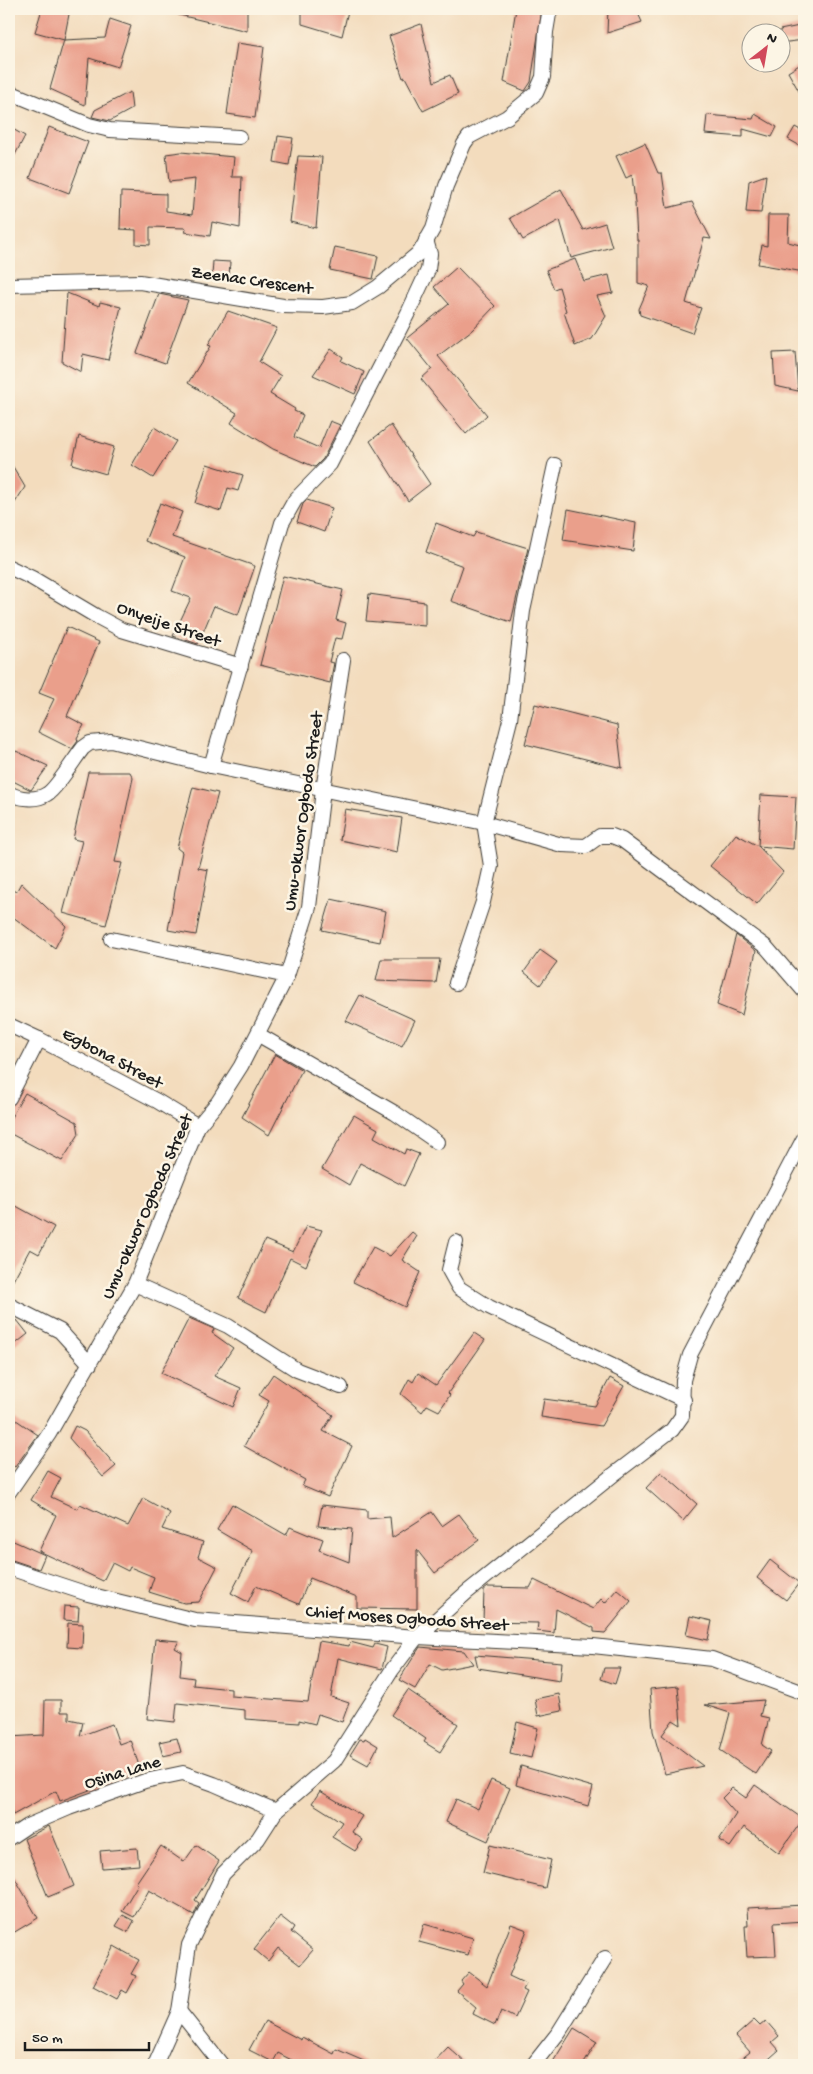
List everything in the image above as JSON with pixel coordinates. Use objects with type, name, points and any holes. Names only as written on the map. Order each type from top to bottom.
[{"type":"street","name":"Zeenac Crescent","points":[[9,285],[140,282],[283,306],[323,307],[352,302],[378,287],[420,252],[433,229],[446,186],[464,144],[469,137],[507,117],[536,93],[543,77],[546,32],[549,14],[552,9]]},
{"type":"street","points":[[9,92],[89,125],[110,130],[240,137]]},
{"type":"street","points":[[211,766],[282,523],[295,500],[330,464],[408,313],[428,270],[430,254],[426,240]]},
{"type":"street","points":[[456,982],[483,902],[491,866],[484,823],[510,720],[523,611],[555,465]]},
{"type":"street","name":"Onyeije Street","points":[[9,567],[32,578],[122,630],[241,666]]},
{"type":"street","name":"Umu-okwor Ogbodo Street","points":[[9,1492],[49,1434],[135,1284],[198,1126],[218,1102],[241,1066],[259,1035],[287,976],[309,907],[323,790],[343,660]]},
{"type":"street","points":[[9,793],[16,797],[36,798],[48,794],[83,748],[90,743],[111,741],[211,766],[484,823],[562,845],[586,846],[600,836],[612,836],[622,840],[766,947],[804,991]]},
{"type":"street","points":[[112,939],[287,976]]},
{"type":"street","name":"Egbona Street","points":[[9,1025],[157,1101],[198,1126]]},
{"type":"street","points":[[259,1035],[395,1113],[437,1142]]},
{"type":"street","points":[[9,1098],[39,1039]]},
{"type":"street","points":[[155,2065],[179,2011],[189,1945],[223,1874],[258,1839],[276,1811],[334,1761],[392,1670],[417,1637],[466,1593],[613,1474],[672,1430],[682,1416],[684,1400],[683,1380],[690,1355],[804,1138]]},
{"type":"street","points":[[456,1242],[449,1270],[459,1288],[489,1307],[684,1400]]},
{"type":"street","points":[[135,1284],[228,1326],[298,1370],[341,1387]]},
{"type":"street","points":[[9,1305],[60,1331],[90,1364]]},
{"type":"street","name":"Chief Moses Ogbodo Street","points":[[9,1568],[88,1594],[195,1620],[417,1637],[593,1646],[712,1660],[804,1693]]},
{"type":"street","name":"Osina Lane","points":[[9,1838],[27,1826],[69,1808],[145,1781],[183,1773],[214,1784],[276,1811]]},
{"type":"street","points":[[533,2065],[560,2032],[606,1958]]},
{"type":"street","points":[[179,2011],[222,2065]]},
{"type":"building","points":[[42,9],[70,9],[64,40],[35,32]]},
{"type":"building","points":[[175,9],[247,9],[247,31],[175,14]]},
{"type":"building","points":[[302,9],[348,11],[342,36],[302,24]]},
{"type":"building","points":[[516,9],[542,9],[531,82],[525,91],[504,82]]},
{"type":"building","points":[[608,9],[636,9],[642,22],[607,33]]},
{"type":"building","points":[[110,19],[131,26],[118,67],[89,58],[85,105],[50,89],[64,40],[105,38]]},
{"type":"building","points":[[421,24],[434,82],[450,75],[458,94],[423,111],[405,77],[403,78],[389,36]]},
{"type":"building","points":[[804,25],[804,40],[790,42],[790,28]]},
{"type":"building","points":[[237,43],[264,47],[255,118],[227,114]]},
{"type":"building","points":[[804,62],[804,100],[788,72]]},
{"type":"building","points":[[130,92],[132,109],[110,121],[92,117],[95,110]]},
{"type":"building","points":[[755,114],[777,127],[772,137],[743,129],[743,137],[705,134],[707,115],[753,119]]},
{"type":"building","points":[[9,127],[25,136],[9,166]]},
{"type":"building","points":[[49,127],[88,142],[69,193],[30,178]]},
{"type":"building","points":[[795,127],[804,132],[804,148],[788,139]]},
{"type":"building","points":[[278,136],[293,138],[289,165],[274,162]]},
{"type":"building","points":[[645,143],[658,173],[662,173],[667,208],[692,202],[711,239],[704,238],[686,303],[701,308],[692,333],[640,315],[639,309],[649,286],[638,283],[638,240],[632,175],[626,178],[616,156]]},
{"type":"building","points":[[181,152],[234,157],[232,177],[242,177],[240,228],[212,222],[210,236],[185,232],[186,228],[150,227],[150,245],[136,244],[136,230],[120,229],[121,192],[166,194],[166,211],[192,215],[195,179],[169,182],[166,154]]},
{"type":"building","points":[[298,156],[322,157],[316,228],[290,222]]},
{"type":"building","points":[[766,175],[761,213],[746,212],[749,181]]},
{"type":"building","points":[[561,189],[583,230],[605,223],[612,247],[571,258],[560,220],[523,240],[510,218]]},
{"type":"building","points":[[768,215],[789,215],[788,242],[804,246],[804,272],[758,264],[762,245],[767,246]]},
{"type":"building","points":[[335,247],[378,256],[373,279],[330,270]]},
{"type":"building","points":[[575,259],[584,281],[609,275],[613,293],[597,296],[606,316],[592,339],[575,346],[564,312],[566,311],[559,287],[554,289],[546,270]]},
{"type":"building","points":[[213,261],[230,262],[229,277],[212,276]]},
{"type":"building","points":[[457,267],[495,306],[472,330],[438,356],[487,415],[466,434],[421,379],[432,369],[407,338],[449,304],[434,287]]},
{"type":"building","points":[[67,293],[99,306],[100,302],[121,307],[108,360],[83,354],[81,372],[62,362]]},
{"type":"building","points":[[159,294],[188,300],[165,363],[137,353]]},
{"type":"building","points":[[228,311],[277,328],[259,362],[281,376],[270,394],[303,415],[294,437],[319,448],[330,421],[340,425],[323,459],[315,467],[273,449],[231,423],[237,413],[188,383],[211,346],[208,345]]},
{"type":"building","points":[[331,349],[343,357],[341,361],[364,372],[355,394],[313,375]]},
{"type":"building","points":[[795,352],[798,391],[775,386],[773,353]]},
{"type":"building","points":[[391,425],[430,484],[408,501],[370,441]]},
{"type":"building","points":[[154,427],[176,441],[153,478],[132,465]]},
{"type":"building","points":[[79,436],[114,447],[106,474],[72,464]]},
{"type":"building","points":[[9,460],[25,487],[9,512]]},
{"type":"building","points":[[207,464],[243,475],[238,491],[228,488],[221,511],[195,503]]},
{"type":"building","points":[[307,500],[332,508],[324,532],[297,522],[303,504]]},
{"type":"building","points":[[160,503],[182,512],[172,537],[255,566],[238,615],[214,606],[198,644],[173,636],[191,598],[172,591],[185,557],[145,541]]},
{"type":"building","points":[[568,509],[636,523],[633,551],[563,540]]},
{"type":"building","points":[[436,523],[473,537],[476,532],[528,548],[511,622],[451,601],[463,566],[426,552]]},
{"type":"building","points":[[283,576],[343,590],[336,620],[346,623],[342,639],[335,638],[329,662],[334,663],[330,683],[260,665]]},
{"type":"building","points":[[369,594],[425,602],[425,626],[366,621]]},
{"type":"building","points":[[67,627],[99,642],[67,716],[84,725],[77,738],[78,741],[72,749],[38,732],[54,699],[39,693]]},
{"type":"building","points":[[535,704],[617,725],[622,768],[525,744]]},
{"type":"building","points":[[16,751],[48,766],[31,790],[9,779],[9,764]]},
{"type":"building","points":[[88,772],[130,772],[133,778],[115,862],[122,863],[106,925],[63,913],[82,841],[73,839]]},
{"type":"building","points":[[193,787],[218,793],[198,868],[208,870],[196,935],[168,930],[182,852],[177,848]]},
{"type":"building","points":[[761,795],[796,797],[793,849],[758,846]]},
{"type":"building","points":[[345,809],[402,818],[397,852],[340,840]]},
{"type":"building","points":[[736,834],[758,846],[783,872],[757,904],[710,866]]},
{"type":"building","points":[[21,883],[66,926],[55,948],[9,914],[9,888],[16,892]]},
{"type":"building","points":[[331,899],[386,911],[380,942],[322,930]]},
{"type":"building","points":[[736,935],[756,951],[742,1015],[717,1005]]},
{"type":"building","points":[[540,950],[557,962],[540,985],[524,972]]},
{"type":"building","points":[[381,959],[440,959],[436,983],[376,981]]},
{"type":"building","points":[[360,995],[415,1020],[402,1046],[346,1021]]},
{"type":"building","points":[[275,1054],[302,1070],[269,1135],[242,1117]]},
{"type":"building","points":[[25,1093],[77,1122],[79,1134],[62,1161],[11,1134],[10,1119]]},
{"type":"building","points":[[354,1115],[378,1129],[374,1137],[404,1154],[406,1149],[419,1154],[404,1186],[360,1163],[349,1185],[322,1169]]},
{"type":"building","points":[[9,1202],[54,1227],[39,1254],[30,1249],[9,1288]]},
{"type":"building","points":[[306,1226],[322,1230],[306,1266],[290,1258],[266,1312],[238,1298],[265,1240],[293,1252]]},
{"type":"building","points":[[412,1232],[417,1236],[402,1260],[420,1272],[405,1307],[353,1282],[373,1247],[390,1256]]},
{"type":"building","points":[[189,1318],[214,1329],[212,1333],[233,1348],[214,1376],[241,1388],[233,1407],[161,1373]]},
{"type":"building","points":[[17,1320],[28,1334],[9,1349],[9,1326]]},
{"type":"building","points":[[474,1333],[485,1340],[448,1393],[450,1395],[439,1411],[427,1405],[422,1412],[401,1394],[409,1379],[413,1382],[418,1373],[436,1385]]},
{"type":"building","points":[[273,1374],[333,1415],[323,1431],[352,1446],[328,1497],[302,1486],[305,1480],[244,1446],[269,1401],[259,1395]]},
{"type":"building","points":[[610,1378],[624,1386],[601,1426],[541,1417],[544,1399],[595,1406]]},
{"type":"building","points":[[9,1415],[38,1435],[15,1467],[9,1463]]},
{"type":"building","points":[[75,1426],[85,1431],[116,1466],[103,1477],[69,1438]]},
{"type":"building","points":[[48,1471],[61,1478],[51,1497],[77,1509],[80,1504],[128,1526],[143,1498],[170,1513],[162,1529],[203,1542],[198,1557],[217,1567],[199,1602],[184,1603],[149,1592],[154,1577],[130,1567],[128,1571],[112,1563],[103,1581],[39,1551],[56,1515],[31,1500]]},
{"type":"building","points":[[661,1472],[697,1504],[683,1521],[646,1488]]},
{"type":"building","points":[[232,1504],[286,1535],[290,1527],[323,1539],[319,1550],[349,1562],[352,1529],[318,1526],[322,1505],[367,1510],[367,1519],[390,1517],[392,1538],[432,1512],[442,1526],[459,1514],[479,1540],[435,1573],[417,1550],[417,1609],[357,1608],[357,1597],[310,1578],[299,1604],[256,1586],[248,1602],[231,1593],[253,1551],[217,1530]]},
{"type":"building","points":[[9,1539],[45,1555],[39,1569],[9,1559]]},
{"type":"building","points":[[770,1560],[799,1583],[786,1600],[757,1578]]},
{"type":"building","points":[[534,1580],[593,1609],[601,1599],[605,1603],[617,1589],[631,1601],[605,1633],[594,1632],[594,1628],[556,1609],[554,1633],[537,1631],[538,1623],[483,1622],[484,1590],[488,1587],[530,1588]]},
{"type":"building","points":[[64,1606],[79,1607],[78,1621],[63,1620]]},
{"type":"building","points":[[690,1616],[712,1621],[708,1640],[686,1635]]},
{"type":"building","points":[[68,1623],[83,1624],[82,1648],[67,1647]]},
{"type":"building","points":[[155,1639],[179,1641],[175,1648],[182,1652],[180,1676],[194,1678],[193,1685],[231,1689],[231,1696],[308,1702],[319,1641],[349,1646],[350,1642],[373,1648],[375,1644],[387,1647],[382,1669],[338,1658],[331,1697],[349,1703],[342,1722],[318,1714],[315,1724],[299,1720],[299,1723],[245,1719],[245,1710],[177,1703],[175,1722],[147,1719]]},
{"type":"building","points":[[420,1647],[464,1651],[473,1664],[442,1670],[430,1664],[415,1689],[399,1680]]},
{"type":"building","points":[[475,1655],[562,1662],[560,1681],[478,1668]]},
{"type":"building","points":[[604,1668],[620,1668],[615,1684],[601,1679]]},
{"type":"building","points":[[678,1686],[681,1725],[673,1720],[662,1735],[703,1766],[665,1774],[653,1731],[650,1689]]},
{"type":"building","points":[[408,1690],[458,1724],[440,1752],[424,1742],[426,1739],[391,1715]]},
{"type":"building","points":[[559,1694],[562,1711],[538,1716],[535,1699]]},
{"type":"building","points":[[45,1700],[61,1700],[61,1712],[69,1712],[69,1719],[83,1722],[80,1736],[112,1724],[119,1744],[130,1740],[141,1771],[60,1801],[56,1791],[13,1815],[9,1804],[9,1737],[44,1735]]},
{"type":"building","points":[[764,1700],[760,1716],[769,1718],[762,1745],[771,1751],[756,1774],[720,1750],[730,1713],[705,1705]]},
{"type":"building","points":[[517,1722],[538,1728],[531,1758],[510,1753]]},
{"type":"building","points":[[177,1738],[181,1752],[163,1756],[159,1742]]},
{"type":"building","points":[[365,1738],[378,1746],[368,1765],[350,1755],[360,1739],[364,1740]]},
{"type":"building","points":[[521,1766],[593,1787],[588,1806],[516,1785]]},
{"type":"building","points":[[491,1780],[510,1788],[488,1841],[446,1822],[456,1799],[478,1809]]},
{"type":"building","points":[[755,1785],[803,1819],[779,1853],[744,1827],[730,1847],[719,1840],[736,1814],[722,1798],[732,1788],[746,1798]]},
{"type":"building","points":[[320,1791],[362,1816],[352,1832],[363,1840],[355,1851],[332,1837],[342,1822],[312,1803]]},
{"type":"building","points":[[49,1826],[74,1886],[48,1897],[24,1839]]},
{"type":"building","points":[[196,1845],[219,1861],[195,1900],[199,1903],[194,1915],[149,1890],[134,1917],[122,1911],[138,1884],[136,1883],[161,1846],[184,1862]]},
{"type":"building","points":[[490,1845],[551,1860],[545,1888],[483,1873]]},
{"type":"building","points":[[137,1848],[139,1865],[102,1868],[100,1851]]},
{"type":"building","points":[[9,1868],[38,1918],[13,1933],[9,1925]]},
{"type":"building","points":[[804,1905],[804,1921],[774,1923],[776,1956],[747,1957],[745,1926],[748,1926],[747,1908]]},
{"type":"building","points":[[123,1915],[134,1921],[128,1932],[116,1926]]},
{"type":"building","points":[[280,1916],[294,1927],[291,1932],[313,1950],[300,1965],[278,1948],[268,1961],[254,1949]]},
{"type":"building","points":[[424,1924],[473,1938],[468,1955],[419,1942]]},
{"type":"building","points":[[511,1924],[527,1930],[509,1976],[526,1984],[523,1990],[527,1992],[515,2018],[501,2011],[495,2025],[473,2014],[476,2007],[457,1991],[463,1984],[461,1981],[469,1972],[487,1986]]},
{"type":"building","points":[[114,1946],[139,1960],[131,1974],[136,1976],[127,1993],[122,1990],[117,1999],[93,1986]]},
{"type":"building","points":[[754,2020],[760,2026],[766,2021],[779,2036],[772,2042],[779,2050],[762,2065],[734,2065],[750,2052],[736,2036]]},
{"type":"building","points":[[265,2021],[301,2040],[302,2037],[334,2054],[336,2049],[373,2065],[301,2065],[278,2053],[273,2062],[249,2050]]},
{"type":"building","points":[[574,2028],[597,2042],[583,2065],[551,2065]]},
{"type":"building","points":[[448,2047],[468,2065],[431,2065]]}]
